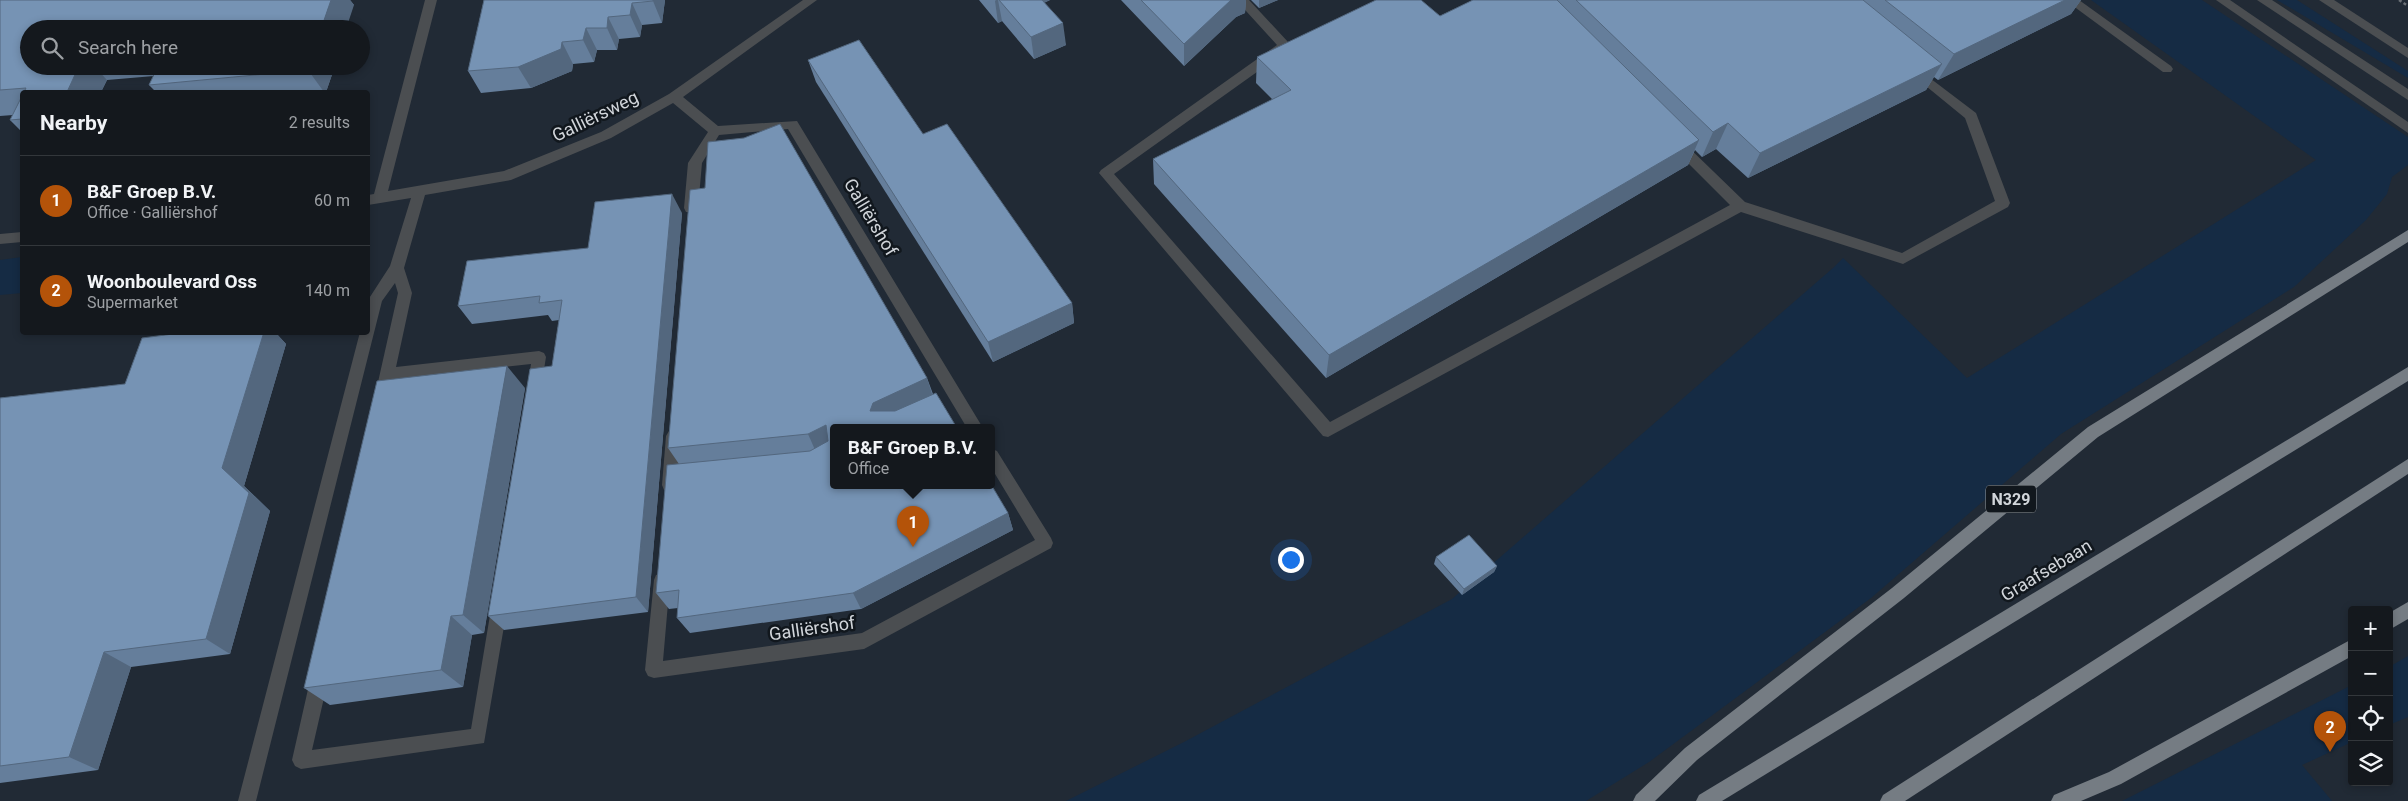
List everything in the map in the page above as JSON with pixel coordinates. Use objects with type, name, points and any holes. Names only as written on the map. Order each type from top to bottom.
[{"type":"main road","name":"N329","points":[[1642,801],[1691,754],[1898,593],[2093,432],[2408,235]]},
{"type":"main road","name":"Graafsebaan","points":[[1705,801],[2408,373]]},
{"type":"main road","points":[[1889,801],[2408,466]]},
{"type":"main road","points":[[2393,619],[2408,610]]},
{"type":"main road","points":[[2060,801],[2115,778],[2348,649]]},
{"type":"street","points":[[374,199],[431,0]]},
{"type":"street","name":"Galliërsweg","points":[[374,199],[506,176],[606,135],[674,97],[811,0]]},
{"type":"street","points":[[1242,0],[1289,44],[1106,173],[1328,431],[1740,206]]},
{"type":"street","points":[[2071,0],[2167,69]]},
{"type":"street","points":[[2222,0],[2408,128]]},
{"type":"street","points":[[2263,0],[2408,95]]},
{"type":"street","points":[[2325,0],[2408,54]]},
{"type":"street","points":[[1671,137],[1740,206],[1903,259],[2003,203],[1971,116],[1903,61]]},
{"type":"street","points":[[674,97],[715,131],[695,163],[690,221]]},
{"type":"street","name":"Galliërshof","points":[[715,131],[792,124],[972,424]]},
{"type":"street","points":[[370,319],[375,300],[397,268],[419,192]]},
{"type":"street","points":[[0,239],[20,237]]},
{"type":"street","points":[[378,412],[405,293],[397,268]]},
{"type":"street","points":[[247,801],[366,335]]},
{"type":"street","points":[[387,374],[539,357],[531,406]]},
{"type":"street","points":[[938,404],[955,396]]},
{"type":"street","points":[[668,504],[676,416]]},
{"type":"street","name":"Galliërshof","points":[[664,562],[654,670],[864,642],[1045,543],[995,461]]},
{"type":"street","points":[[671,475],[691,473]]},
{"type":"street","points":[[323,664],[301,760],[478,737],[502,591]]},
{"type":"path","points":[[2398,0],[2408,6]]},
{"type":"shaded area","points":[[0,0],[2408,0],[2408,801],[0,801]]},
{"type":"shaded area","points":[[2091,0],[2202,0],[2408,137],[2408,165],[2392,177],[2387,194],[2366,220],[2294,287],[2061,434],[1871,598],[1649,762],[1586,801],[1066,801],[1184,742],[1452,599],[1843,258],[1967,378],[2316,160]]},
{"type":"shaded area","points":[[2277,0],[2297,0],[2408,71],[2408,78]]},
{"type":"shaded area","points":[[20,257],[20,293],[0,295],[0,260]]},
{"type":"shaded area","points":[[2408,656],[2408,717],[2393,723],[2393,696],[2393,665]]},
{"type":"shaded area","points":[[2348,687],[2348,744],[2302,765],[2332,801],[2122,801]]},
{"type":"building","points":[[0,0],[331,0],[324,20],[20,20],[20,75],[75,75],[68,90],[25,90],[26,88],[0,90]]},
{"type":"building","points":[[484,0],[653,1],[632,3],[630,15],[608,17],[607,28],[586,28],[583,40],[562,42],[561,49],[518,67],[468,71]]},
{"type":"building","points":[[999,0],[1042,0],[1063,23],[1031,37]]},
{"type":"building","points":[[1141,0],[1231,0],[1184,44]]},
{"type":"building","points":[[1376,0],[1421,0],[1440,16],[1473,0],[1557,0],[1699,140],[1329,355],[1153,159],[1291,90],[1257,57]]},
{"type":"building","points":[[1576,0],[1863,0],[1942,64],[1760,153],[1728,123],[1713,132]]},
{"type":"building","points":[[1885,0],[2065,0],[1954,54]]},
{"type":"building","points":[[859,40],[923,134],[947,124],[1072,303],[988,342],[808,60]]},
{"type":"building","points":[[154,75],[255,75],[149,85]]},
{"type":"building","points":[[20,100],[20,119],[10,120]]},
{"type":"building","points":[[780,124],[927,378],[873,403],[870,411],[895,411],[936,393],[955,424],[830,424],[830,489],[994,489],[1008,513],[853,593],[677,618],[679,590],[656,593],[667,465],[810,451],[828,441],[826,425],[808,434],[668,448],[690,190],[705,188],[708,142],[744,138]]},
{"type":"building","points":[[672,194],[636,597],[488,616],[530,369],[552,366],[562,300],[539,303],[540,296],[458,306],[467,261],[588,248],[595,202]]},
{"type":"building","points":[[165,335],[263,335],[222,468],[249,493],[206,639],[104,652],[69,757],[0,766],[0,398],[125,384],[142,338]]},
{"type":"building","points":[[507,366],[463,615],[451,616],[441,670],[304,688],[377,381]]},
{"type":"building","points":[[1469,535],[1497,566],[1464,589],[1436,557]]},
{"type":"place","name":"B&F Groep B.V.","points":[[913,547]]},
{"type":"place","name":"Woonboulevard Oss","points":[[2330,752]]}]
